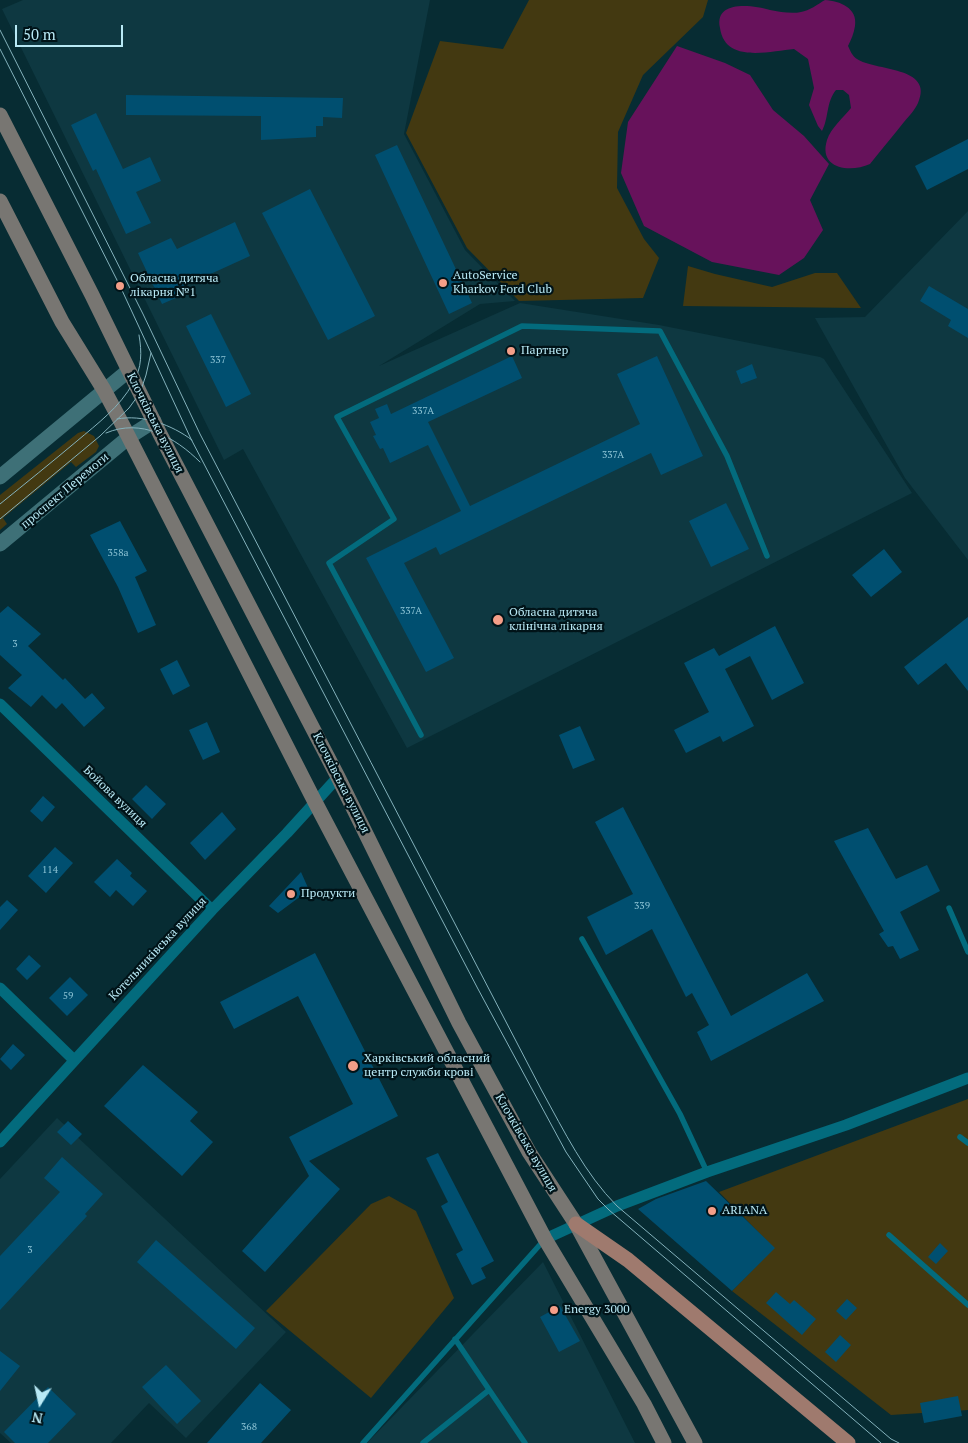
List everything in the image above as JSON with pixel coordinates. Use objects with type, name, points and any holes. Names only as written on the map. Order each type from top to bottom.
[{"type":"highway","points":[[576,1224],[628,1260],[848,1443]]},
{"type":"main road","name":"Клочківська вулиця","points":[[0,115],[92,295],[128,371],[338,777],[459,1023],[529,1152],[576,1224],[695,1443]]},
{"type":"main road","name":"Клочківська вулиця","points":[[0,201],[62,322],[104,390],[129,437],[315,802],[545,1239],[644,1404],[664,1443]]},
{"type":"main road","points":[[0,477],[128,371]]},
{"type":"main road","name":"проспект Перемоги","points":[[0,544],[129,437],[154,421]]},
{"type":"street","name":"Бойова вулиця","points":[[0,704],[212,910]]},
{"type":"street","name":"Котельниківська вулиця","points":[[0,1142],[212,910],[338,777]]},
{"type":"street","points":[[0,988],[74,1060]]},
{"type":"street","points":[[545,1239],[617,1206],[707,1172],[846,1125],[968,1078]]},
{"type":"lane","points":[[421,735],[329,563],[394,519],[337,417],[522,326],[660,330],[726,456],[767,556]]},
{"type":"lane","points":[[949,908],[968,952]]},
{"type":"lane","points":[[582,938],[680,1114],[707,1172]]},
{"type":"lane","points":[[960,1137],[968,1144]]},
{"type":"lane","points":[[888,1235],[968,1305]]},
{"type":"lane","points":[[363,1443],[545,1239]]},
{"type":"lane","points":[[455,1339],[525,1443]]},
{"type":"lane","points":[[424,1443],[489,1390]]},
{"type":"lane","points":[[368,1438],[374,1443]]},
{"type":"shaded area","points":[[23,0],[430,0],[404,134],[465,250],[515,301],[480,304],[379,366],[520,303],[659,325],[820,357],[824,359],[912,493],[407,748],[243,449],[224,460],[2,9]]},
{"type":"shaded area","points":[[529,0],[708,0],[703,17],[643,75],[618,132],[617,188],[644,239],[659,258],[643,298],[519,301],[467,248],[406,133],[440,41],[503,49]]},
{"type":"shaded area","points":[[825,0],[842,4],[854,14],[855,29],[848,46],[855,58],[865,63],[911,76],[918,82],[921,91],[918,103],[912,113],[870,164],[862,167],[845,168],[831,163],[825,150],[831,131],[851,108],[849,95],[843,90],[836,90],[831,100],[822,131],[809,105],[814,88],[808,59],[794,49],[761,53],[739,51],[730,47],[724,39],[720,28],[720,19],[728,9],[745,6],[797,13]]},
{"type":"shaded area","points":[[677,46],[725,63],[750,75],[773,110],[804,136],[829,164],[810,200],[823,230],[804,258],[779,275],[712,262],[644,226],[621,173],[628,122]]},
{"type":"shaded area","points":[[968,211],[968,560],[905,478],[815,318],[865,317]]},
{"type":"shaded area","points":[[688,266],[772,287],[815,273],[837,273],[861,308],[683,306]]},
{"type":"shaded area","points":[[84,431],[94,436],[99,446],[96,452],[76,467],[71,462],[3,518],[7,524],[0,530],[0,495],[78,433]]},
{"type":"shaded area","points":[[968,1099],[968,1410],[891,1415],[732,1291],[774,1248],[719,1192]]},
{"type":"shaded area","points":[[57,1118],[286,1332],[186,1438],[149,1403],[111,1443],[11,1443],[0,1433],[0,1179]]},
{"type":"shaded area","points":[[389,1196],[416,1211],[454,1298],[371,1398],[266,1311],[371,1204]]},
{"type":"shaded area","points":[[543,1262],[635,1443],[367,1443]]},
{"type":"building","points":[[126,95],[343,98],[342,118],[323,117],[323,126],[316,126],[316,137],[261,140],[261,116],[126,115]]},
{"type":"building","points":[[96,113],[123,169],[150,157],[161,181],[136,192],[151,223],[126,234],[96,169],[93,171],[71,125]]},
{"type":"building","points":[[968,139],[968,169],[927,190],[915,166]]},
{"type":"building","points":[[397,145],[472,303],[449,314],[375,155]]},
{"type":"building","points":[[310,189],[375,316],[328,340],[262,213]]},
{"type":"building","points":[[235,222],[250,256],[182,287],[185,294],[162,304],[138,253],[171,238],[177,249]]},
{"type":"building","points":[[929,286],[968,309],[968,338],[948,326],[951,320],[920,301]]},
{"type":"building","points":[[211,314],[251,394],[226,407],[186,326]]},
{"type":"building","points":[[512,356],[522,378],[428,422],[470,506],[640,424],[617,374],[657,356],[703,456],[661,475],[651,453],[440,555],[436,547],[404,563],[454,658],[426,672],[366,558],[461,511],[428,445],[390,463],[383,448],[380,449],[373,436],[376,435],[370,422],[379,418],[375,409],[387,404],[391,414]]},
{"type":"building","points":[[752,364],[757,378],[741,384],[736,371]]},
{"type":"building","points":[[726,503],[749,549],[711,567],[689,521]]},
{"type":"building","points":[[120,521],[147,571],[135,577],[156,625],[138,633],[118,587],[90,535]]},
{"type":"building","points":[[884,549],[902,572],[871,597],[852,575]]},
{"type":"building","points":[[8,606],[41,634],[28,646],[63,680],[65,678],[85,699],[92,693],[105,708],[84,727],[62,703],[56,709],[42,695],[31,707],[8,688],[22,675],[0,655],[0,613]]},
{"type":"building","points":[[968,617],[968,691],[946,663],[918,685],[904,667]]},
{"type":"building","points":[[775,626],[804,683],[772,700],[750,656],[725,669],[754,726],[723,742],[720,736],[686,753],[674,730],[709,712],[684,663],[714,648],[719,656]]},
{"type":"building","points":[[177,660],[190,686],[173,695],[160,669]]},
{"type":"building","points":[[207,722],[220,752],[203,760],[189,730]]},
{"type":"building","points":[[580,726],[595,760],[573,769],[559,735]]},
{"type":"building","points":[[146,785],[166,804],[152,819],[132,799]]},
{"type":"building","points":[[43,796],[55,807],[42,822],[30,811]]},
{"type":"building","points":[[623,807],[731,1016],[807,973],[824,1001],[711,1061],[697,1032],[709,1025],[692,993],[686,997],[652,929],[606,955],[587,917],[633,894],[595,822]]},
{"type":"building","points":[[222,812],[236,829],[205,860],[190,843]]},
{"type":"building","points":[[868,828],[896,879],[927,865],[940,891],[900,912],[919,950],[900,959],[893,946],[888,947],[879,934],[884,931],[834,841]]},
{"type":"building","points":[[55,847],[73,863],[46,893],[28,876]]},
{"type":"building","points":[[117,859],[132,873],[130,876],[147,891],[133,906],[116,890],[110,897],[94,882]]},
{"type":"building","name":"Продукти","points":[[301,872],[309,890],[278,913],[269,906]]},
{"type":"building","points":[[7,900],[18,910],[0,930],[0,907]]},
{"type":"building","name":"Харківський обласний центр служби крові","points":[[315,953],[398,1116],[309,1161],[340,1189],[265,1272],[242,1251],[309,1176],[289,1137],[353,1104],[298,996],[234,1029],[220,1002]]},
{"type":"building","points":[[29,955],[41,966],[27,980],[16,969]]},
{"type":"building","points":[[70,977],[88,995],[67,1016],[49,998]]},
{"type":"building","points":[[13,1044],[25,1055],[11,1070],[0,1059]]},
{"type":"building","points":[[143,1065],[198,1112],[190,1121],[213,1142],[182,1176],[104,1106]]},
{"type":"building","points":[[68,1121],[82,1134],[71,1145],[57,1132]]},
{"type":"building","points":[[438,1153],[494,1261],[481,1268],[486,1278],[472,1285],[456,1254],[463,1250],[441,1206],[448,1202],[426,1158]]},
{"type":"building","points":[[62,1157],[103,1194],[85,1214],[87,1216],[0,1310],[0,1256],[60,1192],[44,1178]]},
{"type":"building","points":[[706,1181],[775,1248],[732,1291],[638,1209],[656,1199]]},
{"type":"building","points":[[156,1240],[255,1328],[236,1349],[137,1262]]},
{"type":"building","points":[[940,1243],[948,1251],[936,1264],[928,1257]]},
{"type":"building","points":[[776,1292],[790,1304],[794,1300],[816,1319],[802,1335],[766,1303]]},
{"type":"building","points":[[847,1299],[857,1308],[846,1320],[836,1311]]},
{"type":"building","points":[[560,1306],[580,1341],[559,1352],[540,1317]]},
{"type":"building","points":[[840,1335],[851,1345],[836,1362],[825,1352]]},
{"type":"building","points":[[0,1351],[20,1366],[0,1391]]},
{"type":"building","points":[[166,1365],[201,1401],[177,1424],[142,1387]]},
{"type":"building","points":[[260,1383],[291,1410],[261,1443],[207,1443]]},
{"type":"building","points":[[48,1387],[76,1414],[48,1443],[15,1443],[4,1432]]},
{"type":"building","points":[[958,1396],[962,1416],[924,1423],[920,1403]]},
{"type":"tram line","points":[[0,30],[143,314],[200,434],[542,1091],[585,1166],[605,1194],[617,1206],[891,1439],[899,1443]]},
{"type":"tram line","points":[[0,49],[120,286],[191,439],[478,989],[566,1152],[598,1199],[609,1210],[881,1443]]},
{"type":"tram line","points":[[0,504],[108,415],[122,400],[133,383],[140,366],[141,348],[139,335]]},
{"type":"tram line","points":[[0,519],[100,436],[129,408],[140,393],[151,353]]},
{"type":"tram line","points":[[117,419],[147,419],[166,425],[192,440]]},
{"type":"tram line","points":[[106,433],[132,428],[157,432],[180,445],[200,462]]},
{"type":"place","name":"AutoService Kharkov Ford Club","points":[[443,283]]},
{"type":"place","name":"Обласна дитяча лікарня №1","points":[[120,286]]},
{"type":"place","name":"Партнер","points":[[511,351]]},
{"type":"place","name":"Обласна дитяча клінічна лікарня","points":[[498,620]]},
{"type":"place","name":"Продукти","points":[[291,894]]},
{"type":"place","name":"Харківський обласний центр служби крові","points":[[353,1066]]},
{"type":"place","name":"ARIANA","points":[[712,1211]]},
{"type":"place","name":"Energy 3000","points":[[554,1310]]}]
